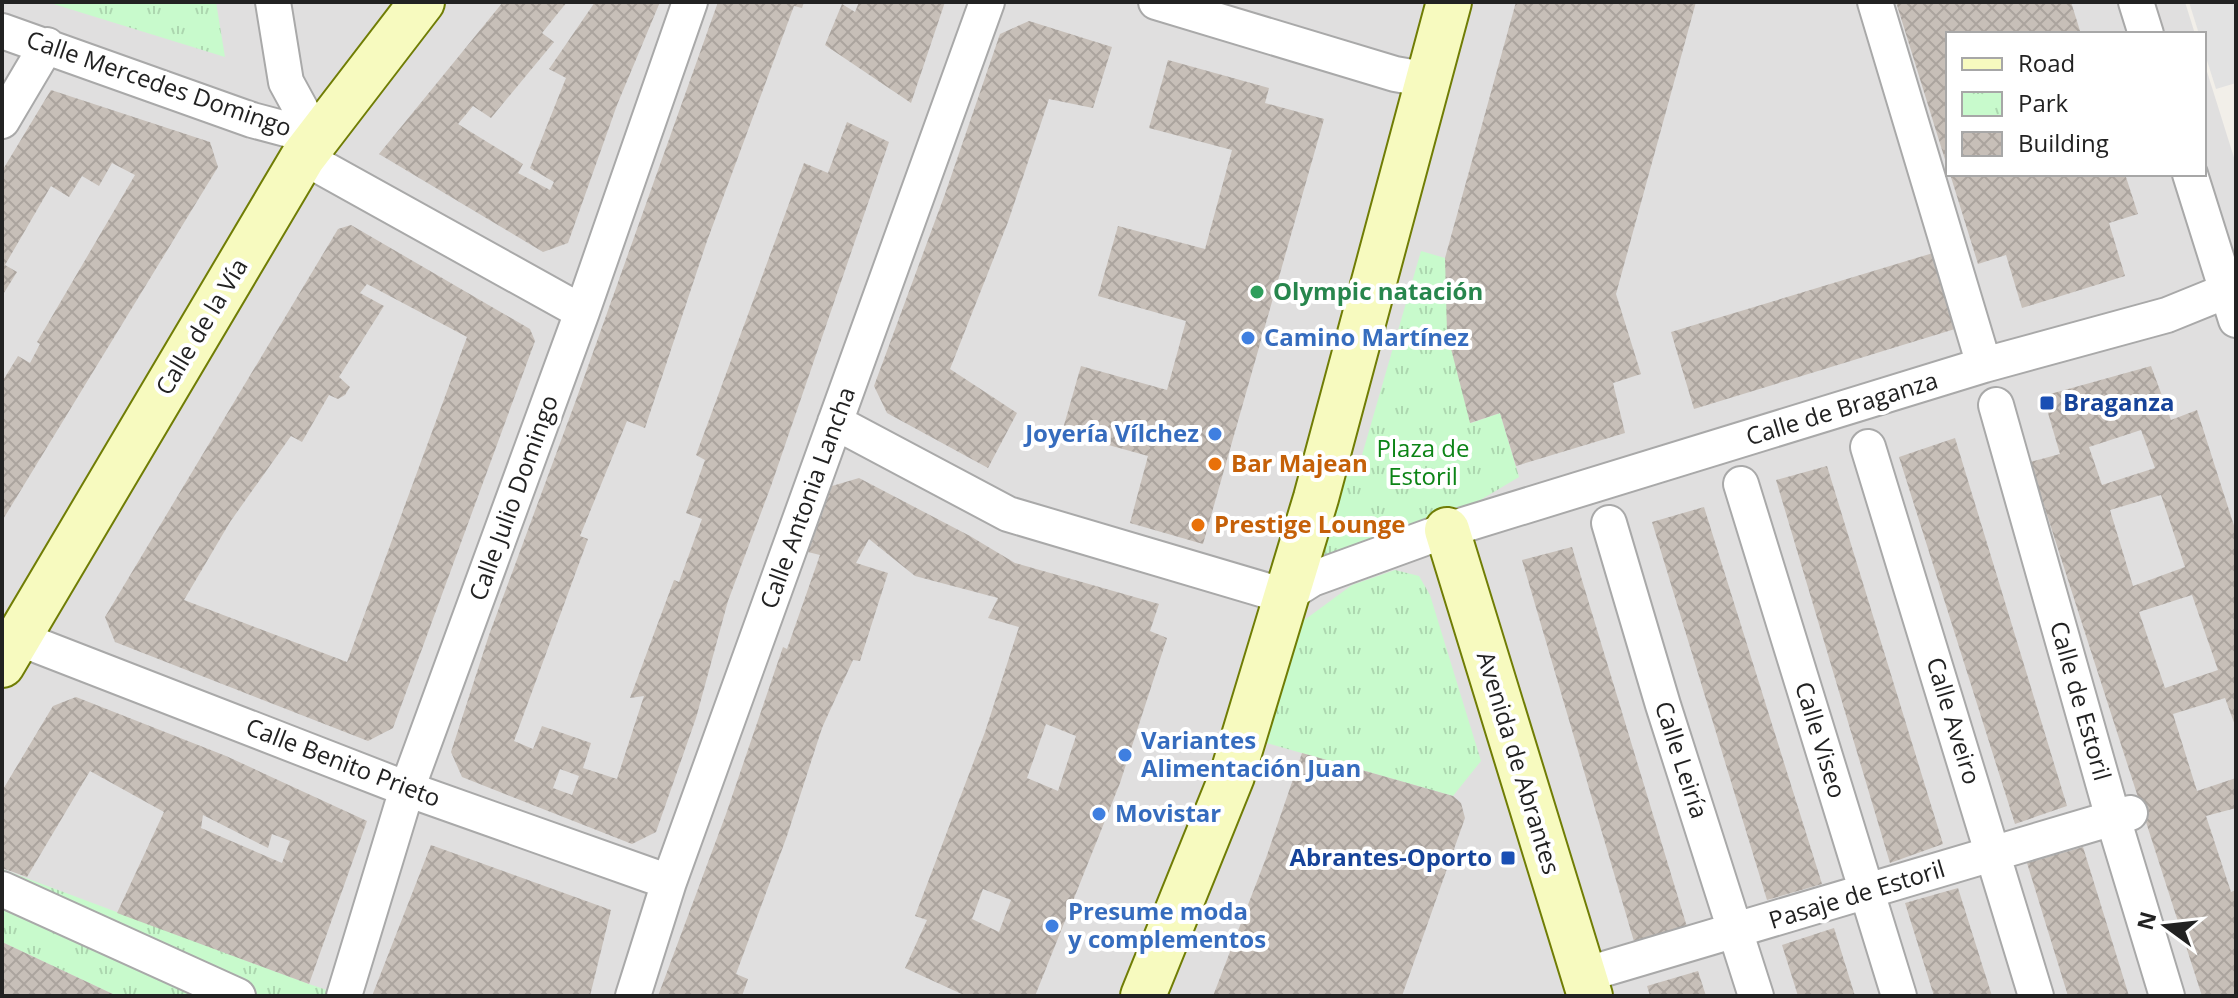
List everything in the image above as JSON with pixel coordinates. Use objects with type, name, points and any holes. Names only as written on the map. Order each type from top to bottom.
[{"type":"main road","name":"Calle de la Vía","points":[[10,651],[310,147],[422,2]]},
{"type":"main road","points":[[1143,996],[1232,776],[1316,498],[1449,2]]},
{"type":"main road","name":"Avenida de Abrantes","points":[[1447,530],[1587,986]]},
{"type":"street","points":[[273,2],[286,82],[310,147]]},
{"type":"street","name":"Calle Julio Domingo","points":[[344,996],[407,789],[582,312],[690,2]]},
{"type":"street","name":"Calle Antonia Lancha","points":[[633,996],[669,882],[987,2]]},
{"type":"street","points":[[1156,2],[1395,74],[1429,80]]},
{"type":"street","points":[[1875,2],[1984,365]]},
{"type":"street","points":[[2136,2],[2145,32]]},
{"type":"street","name":"Calle Mercedes Domingo","points":[[2,31],[252,120],[310,147],[582,312]]},
{"type":"street","points":[[2,121],[47,45]]},
{"type":"street","points":[[2191,176],[2233,299]]},
{"type":"street","name":"Calle de Braganza","points":[[1285,596],[1312,579],[1447,530],[1984,365],[2233,299]]},
{"type":"street","name":"Calle de Estoril","points":[[1996,405],[2121,816],[2167,996]]},
{"type":"street","points":[[835,422],[1008,514],[1285,596]]},
{"type":"street","name":"Calle Aveiro","points":[[1868,447],[2036,996]]},
{"type":"street","name":"Calle Viseo","points":[[1741,484],[1899,996]]},
{"type":"street","name":"Calle Leiría","points":[[1609,523],[1756,996]]},
{"type":"street","name":"Calle Benito Prieto","points":[[10,651],[669,882]]},
{"type":"street","name":"Pasaje de Estoril","points":[[1587,986],[1736,932],[2121,816]]},
{"type":"street","points":[[2,889],[238,996]]},
{"type":"shaded area","points":[[2,2],[2185,2],[2194,32],[1946,32],[1946,176],[2206,176],[2206,68],[2236,164],[2236,996],[2,996]]},
{"type":"shaded area","points":[[2189,2],[2236,2],[2236,83],[2216,89],[2206,57],[2206,32],[2198,32]]},
{"type":"green space","points":[[47,2],[216,2],[225,57]]},
{"type":"green space","name":"Plaza de Estoril","points":[[1421,251],[1445,258],[1471,423],[1500,413],[1519,477],[1440,524],[1320,557],[1343,466],[1358,469]]},
{"type":"green space","points":[[1395,570],[1419,576],[1430,595],[1481,761],[1453,796],[1263,742],[1303,621],[1352,585]]},
{"type":"green space","points":[[2,869],[344,996],[117,996],[2,942]]},
{"type":"building","points":[[503,2],[567,2],[542,33],[554,42],[491,118],[473,106],[458,124],[523,164],[518,173],[550,190],[554,182],[530,168],[566,78],[549,69],[595,2],[660,2],[617,105],[568,243],[543,252],[379,154]]},
{"type":"building","points":[[718,2],[804,2],[802,8],[794,6],[707,241],[645,428],[627,421],[580,536],[588,539],[514,741],[533,749],[542,726],[591,743],[583,768],[617,779],[644,696],[630,698],[674,580],[679,582],[702,519],[686,513],[705,460],[696,455],[804,163],[828,173],[847,122],[889,142],[771,486],[728,601],[696,718],[656,832],[632,844],[462,777],[451,752],[489,635]],"holes":[[[560,769],[579,776],[572,795],[553,788]]]},
{"type":"building","points":[[859,2],[945,2],[911,103],[825,45],[842,4],[855,12]]},
{"type":"building","points":[[1516,2],[1696,2],[1616,294],[1641,374],[1613,383],[1625,433],[1516,466],[1500,413],[1470,423],[1447,333],[1445,258]]},
{"type":"building","points":[[1896,2],[2071,2],[2080,32],[1946,32],[1946,163]]},
{"type":"building","points":[[1029,21],[1112,47],[1093,108],[1049,99],[1008,222],[950,369],[1017,413],[988,468],[887,413],[874,386],[1000,34]]},
{"type":"building","points":[[1168,60],[1269,88],[1265,103],[1324,119],[1203,544],[1130,523],[1148,456],[1062,432],[1081,366],[1167,390],[1186,321],[1098,296],[1118,226],[1205,249],[1232,150],[1149,128]]},
{"type":"building","points":[[51,90],[210,142],[218,167],[2,521],[2,382],[18,356],[30,363],[40,344],[37,342],[135,175],[112,163],[99,186],[82,176],[69,197],[51,186],[5,265],[17,272],[2,296],[2,171]]},
{"type":"building","points":[[1951,176],[2126,176],[2138,214],[2109,223],[2125,276],[2022,308],[2006,255],[1978,264]]},
{"type":"building","points":[[351,225],[530,329],[535,341],[393,728],[368,741],[115,642],[105,617],[338,229]],"holes":[[[367,284],[467,337],[347,662],[184,600],[230,522],[291,436],[302,442],[329,395],[338,399],[350,387],[339,377],[384,306],[360,293]]]},
{"type":"building","points":[[1933,253],[1955,329],[1694,409],[1671,332]]},
{"type":"building","points":[[2151,366],[2171,420],[2197,410],[2236,532],[2236,728],[2225,698],[2173,714],[2197,791],[2236,778],[2236,808],[2206,816],[2231,892],[2236,890],[2236,996],[2202,996],[2030,462],[2060,454],[2043,396]],"holes":[[[2141,430],[2155,468],[2102,485],[2089,447]],[[2161,495],[2185,567],[2133,586],[2110,510]],[[2192,595],[2218,670],[2165,688],[2139,612]]]},
{"type":"building","points":[[1955,438],[2067,806],[2015,824],[1899,457]]},
{"type":"building","points":[[1827,466],[1943,844],[1890,863],[1776,480]]},
{"type":"building","points":[[859,478],[1015,563],[1159,604],[1150,631],[1167,638],[1120,783],[1035,996],[966,996],[905,968],[927,920],[915,916],[985,732],[1019,627],[988,618],[998,598],[915,576],[869,539],[856,563],[888,573],[860,661],[853,660],[822,728],[787,836],[736,974],[748,979],[742,996],[658,996],[726,814],[783,647],[787,649],[820,555],[808,552],[832,486]],"holes":[[[1046,724],[1076,736],[1058,791],[1027,778]],[[983,889],[1011,900],[999,932],[972,919]]]},
{"type":"building","points":[[1704,507],[1822,884],[1767,900],[1652,522]]},
{"type":"building","points":[[1572,547],[1687,927],[1635,945],[1522,560]]},
{"type":"building","points":[[76,697],[226,756],[367,821],[309,984],[117,913],[164,812],[90,771],[27,877],[2,868],[2,791],[53,706]],"holes":[[[203,815],[268,848],[272,834],[290,841],[282,863],[201,828]]]},
{"type":"building","points":[[1302,753],[1453,796],[1461,803],[1465,818],[1402,996],[1213,996]]},
{"type":"building","points":[[431,845],[611,910],[590,996],[372,996]]},
{"type":"building","points":[[2083,847],[2129,996],[2068,996],[2027,863]]},
{"type":"building","points":[[1958,888],[1992,996],[1934,996],[1905,903]]},
{"type":"building","points":[[1834,928],[1855,996],[1798,996],[1782,945]]},
{"type":"building","points":[[2,942],[117,996],[2,996]]},
{"type":"building","points":[[1698,971],[1706,996],[1650,996],[1647,986]]},
{"type":"place","name":"Olympic natación","points":[[1257,292]]},
{"type":"place","name":"Camino Martínez","points":[[1248,338]]},
{"type":"place","name":"Braganza","points":[[2047,403]]},
{"type":"place","name":"Joyería Vílchez","points":[[1215,434]]},
{"type":"place","name":"Bar Majean","points":[[1215,464]]},
{"type":"place","name":"Prestige Lounge","points":[[1198,525]]},
{"type":"place","name":"Variantes Alimentación Juan","points":[[1125,755]]},
{"type":"place","name":"Movistar","points":[[1099,814]]},
{"type":"place","name":"Abrantes-Oporto","points":[[1508,858]]},
{"type":"place","name":"Presume moda y complementos","points":[[1052,926]]}]
